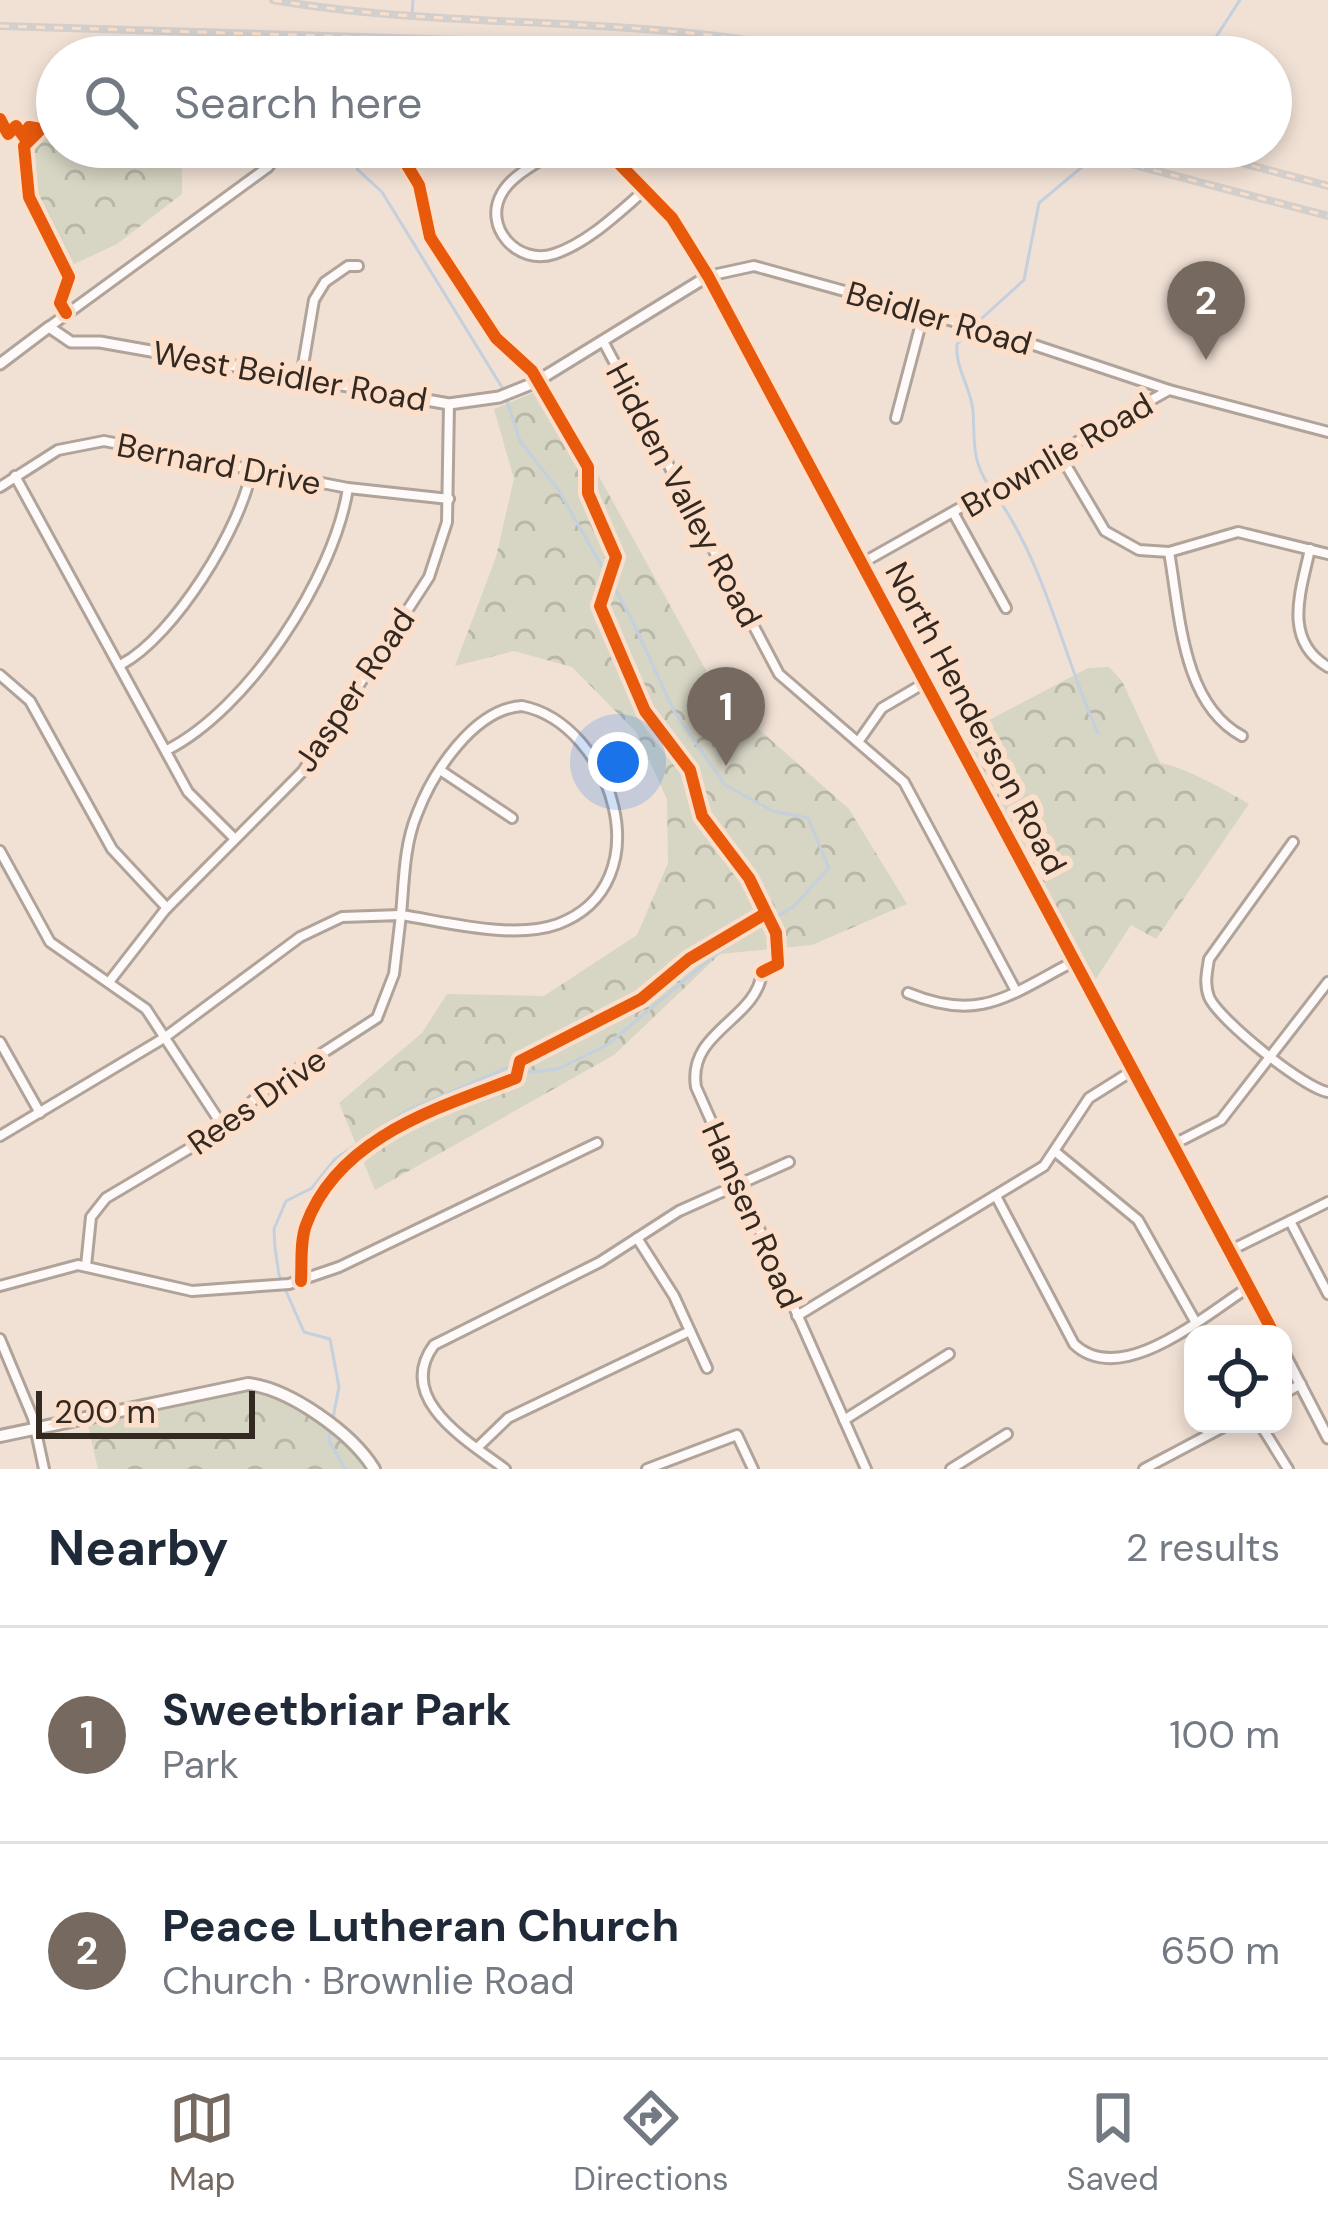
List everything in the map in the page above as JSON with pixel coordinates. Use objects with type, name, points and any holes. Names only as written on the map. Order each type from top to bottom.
[{"type":"main road","points":[[0,1436],[239,1384],[275,1391],[336,1432],[374,1469]]},
{"type":"street","points":[[0,364],[267,168]]},
{"type":"street","points":[[532,168],[513,181],[499,199],[502,236],[526,254],[561,250],[604,225],[645,190]]},
{"type":"street","name":"North Henderson Road","points":[[624,168],[672,218],[708,276],[1269,1325]]},
{"type":"street","points":[[302,377],[319,291],[344,268],[358,266]]},
{"type":"street","name":"Beidler Road","points":[[708,276],[754,266],[924,312],[1168,390]]},
{"type":"street","name":"West Beidler Road","points":[[49,327],[71,342],[100,342],[449,404],[505,395],[708,276]]},
{"type":"street","points":[[896,418],[924,312]]},
{"type":"street","name":"Hidden Valley Road","points":[[602,340],[779,674],[908,789],[1016,991]]},
{"type":"street","name":"Brownlie Road","points":[[864,562],[1168,390],[1328,432]]},
{"type":"street","name":"Jasper Road","points":[[109,982],[166,908],[300,774],[332,732],[428,579],[443,543],[449,499],[449,404]]},
{"type":"street","name":"Bernard Drive","points":[[0,487],[58,450],[104,441],[348,488],[449,499]]},
{"type":"street","points":[[1060,455],[1105,531],[1139,550],[1169,552],[1238,532],[1328,554]]},
{"type":"street","points":[[122,664],[157,640],[177,611],[235,520],[252,469]]},
{"type":"street","points":[[15,476],[188,791],[235,839]]},
{"type":"street","points":[[167,750],[198,734],[232,704],[259,666],[328,557],[348,488]]},
{"type":"street","points":[[954,514],[1006,608]]},
{"type":"street","points":[[1310,549],[1296,613],[1306,647],[1328,668]]},
{"type":"street","points":[[1169,552],[1192,668],[1225,727],[1242,736]]},
{"type":"street","points":[[0,675],[30,701],[112,849],[166,908]]},
{"type":"street","points":[[858,742],[882,709],[928,680]]},
{"type":"street","points":[[0,1136],[164,1037],[306,933],[342,917],[401,915],[498,928],[556,924],[598,896],[619,850],[616,811],[558,717],[521,706],[485,716],[442,772],[412,829],[401,915]]},
{"type":"street","points":[[442,772],[512,818]]},
{"type":"street","points":[[1293,842],[1209,959],[1205,980],[1218,1011],[1274,1058],[1321,1092],[1328,1092]]},
{"type":"street","points":[[0,851],[50,942],[146,1009],[224,1128]]},
{"type":"street","name":"Rees Drive","points":[[86,1266],[89,1226],[100,1203],[224,1128],[261,1092],[377,1018],[394,974],[401,915]]},
{"type":"street","points":[[908,993],[960,1009],[993,1006],[1072,962]]},
{"type":"street","name":"Hansen Road","points":[[762,972],[758,989],[706,1042],[694,1071],[698,1095],[866,1469]]},
{"type":"street","points":[[1172,1145],[1221,1120],[1274,1058],[1328,982]]},
{"type":"street","points":[[0,1042],[40,1113]]},
{"type":"street","points":[[797,1316],[997,1198],[1057,1154],[1089,1098],[1132,1071]]},
{"type":"street","points":[[0,1286],[62,1267],[86,1266],[192,1291],[286,1285],[339,1267],[597,1143]]},
{"type":"street","points":[[1057,1154],[1138,1220],[1195,1322]]},
{"type":"street","points":[[505,1469],[446,1424],[430,1401],[423,1378],[429,1351],[445,1337],[789,1162]]},
{"type":"street","points":[[997,1198],[1055,1311],[1082,1352],[1124,1362],[1249,1287]]},
{"type":"street","points":[[1229,1251],[1328,1202]]},
{"type":"street","points":[[1290,1221],[1328,1294]]},
{"type":"street","points":[[637,1238],[666,1280],[707,1368]]},
{"type":"street","points":[[477,1448],[508,1418],[690,1330]]},
{"type":"street","points":[[0,1340],[35,1428],[44,1469]]},
{"type":"street","points":[[844,1420],[949,1354]]},
{"type":"street","points":[[1292,1368],[1328,1438]]},
{"type":"street","points":[[1292,1389],[1301,1384]]},
{"type":"street","points":[[1149,1468],[1213,1433]]},
{"type":"street","points":[[1266,1433],[1288,1469]]},
{"type":"street","points":[[951,1469],[1007,1434]]},
{"type":"street","points":[[647,1469],[737,1435],[753,1469]]},
{"type":"green space","points":[[36,137],[36,168],[182,168],[182,194],[117,244],[61,270],[24,209],[20,152]]},
{"type":"green space","points":[[549,386],[719,694],[849,809],[907,904],[812,945],[720,954],[614,1055],[375,1190],[339,1103],[422,1033],[447,994],[544,996],[637,935],[668,863],[667,799],[636,732],[572,667],[514,651],[455,666],[496,557],[514,479],[494,409]]},
{"type":"green space","points":[[1109,667],[1122,681],[1160,763],[1249,804],[1156,939],[1131,925],[1088,991],[957,737],[1088,668]]},
{"type":"green space","points":[[218,1387],[269,1389],[352,1443],[374,1469],[98,1469],[86,1417]]},
{"type":"waterway","points":[[412,15],[413,0]]},
{"type":"waterway","points":[[1217,36],[1240,0]]},
{"type":"waterway","points":[[357,168],[382,192],[503,389]]},
{"type":"waterway","points":[[981,319],[1024,280],[1039,203],[1081,168]]},
{"type":"waterway","points":[[967,335],[957,344],[957,353],[972,402],[977,458],[989,486]]},
{"type":"waterway","points":[[506,398],[520,441],[559,491],[630,616],[675,713],[725,785],[773,811],[808,818],[829,868],[793,907],[772,919]]},
{"type":"waterway","points":[[995,494],[1041,580],[1098,733]]},
{"type":"waterway","points":[[333,1418],[339,1387],[330,1339],[304,1332],[279,1275],[274,1229],[286,1201],[312,1188],[335,1159],[404,1112],[509,1067],[531,1072],[558,1069],[607,1045],[717,953],[765,923]]},
{"type":"waterway","points":[[331,1427],[329,1441],[345,1469]]},
{"type":"railway","points":[[273,0],[414,16],[711,36]]},
{"type":"railway","points":[[0,26],[327,36]]},
{"type":"railway","points":[[1146,168],[1328,216]]},
{"type":"railway","points":[[1261,168],[1328,186]]},
{"type":"cycle path","points":[[0,119],[8,134],[16,126],[24,137],[29,127],[36,128]]},
{"type":"cycle path","points":[[36,134],[24,146],[29,197],[69,277],[60,303],[66,313]]},
{"type":"cycle path","points":[[409,168],[419,185],[430,237],[496,338],[532,371],[588,467],[588,493],[616,557],[600,606],[645,711],[690,770],[702,816],[749,878],[776,933],[778,964],[762,972]]},
{"type":"cycle path","points":[[623,168],[672,218],[708,276],[1269,1325]]},
{"type":"cycle path","points":[[301,1281],[306,1225],[341,1169],[366,1148],[424,1114],[516,1078],[520,1061],[641,999],[689,959],[763,915]]},
{"type":"place","name":"Peace Lutheran Church","points":[[1206,360]]},
{"type":"place","name":"Sweetbriar Park","points":[[726,766]]}]
